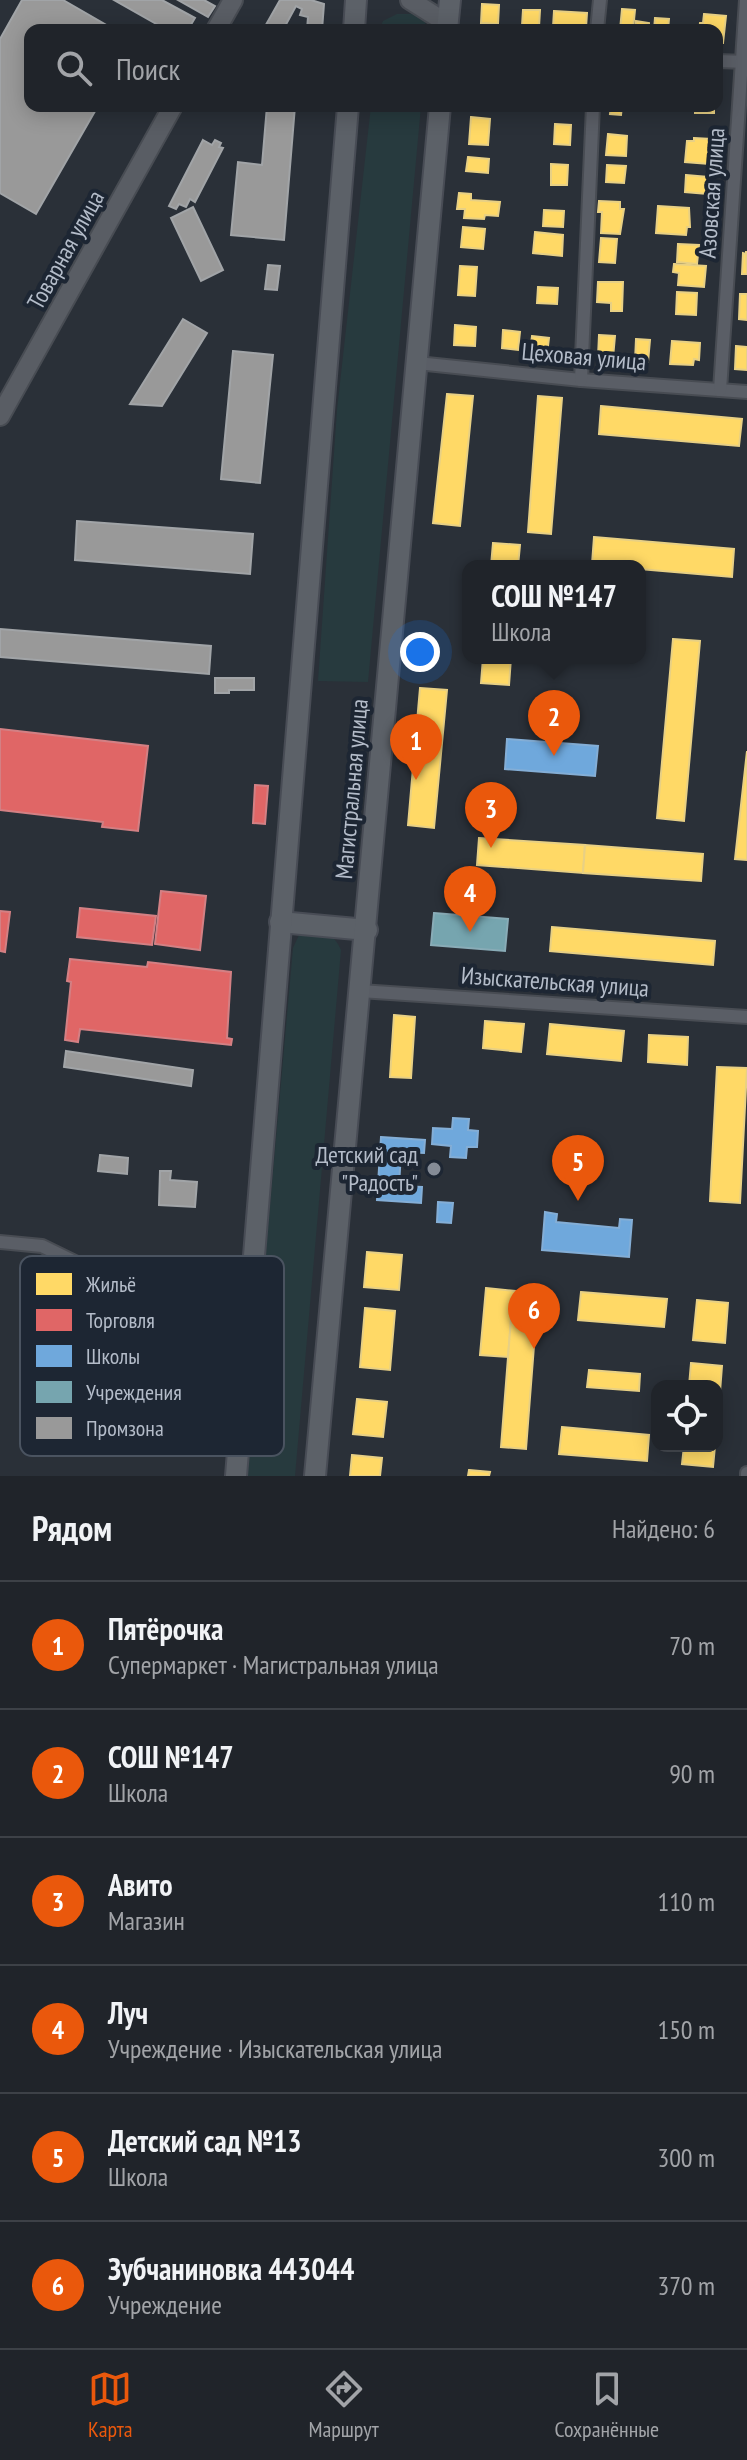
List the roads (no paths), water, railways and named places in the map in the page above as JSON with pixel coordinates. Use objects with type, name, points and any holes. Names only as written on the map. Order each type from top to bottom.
[{"type":"main road","points":[[354,24],[356,0]]},
{"type":"main road","points":[[448,24],[450,0]]},
{"type":"main road","points":[[253,1256],[348,112]]},
{"type":"main road","name":"Магистральная улица","points":[[315,1476],[439,112]]},
{"type":"main road","points":[[280,922],[367,930]]},
{"type":"main road","points":[[236,1476],[238,1456]]},
{"type":"street","points":[[219,24],[233,0]]},
{"type":"street","points":[[410,0],[444,24]]},
{"type":"street","points":[[598,24],[600,0]]},
{"type":"street","name":"Азовская улица","points":[[720,390],[745,62],[746,0]]},
{"type":"street","points":[[723,61],[745,62]]},
{"type":"street","name":"Товарная улица","points":[[0,416],[170,112]]},
{"type":"street","points":[[581,380],[593,112]]},
{"type":"street","name":"Цеховая улица","points":[[417,363],[581,380],[747,392]]},
{"type":"street","name":"Изыскательская улица","points":[[360,991],[747,1017]]},
{"type":"street","points":[[0,1242],[42,1246],[62,1256]]},
{"type":"place","name":"СОШ №147","points":[[554,756]]},
{"type":"place","name":"Пятёрочка","points":[[416,780]]},
{"type":"place","name":"Авито","points":[[491,848]]},
{"type":"place","name":"Луч","points":[[470,932]]},
{"type":"place","name":"Детский сад \"Радость\"","points":[[434,1169]]},
{"type":"place","name":"Детский сад №13","points":[[578,1201]]},
{"type":"place","name":"Зубчаниновка 443044","points":[[534,1349]]}]
